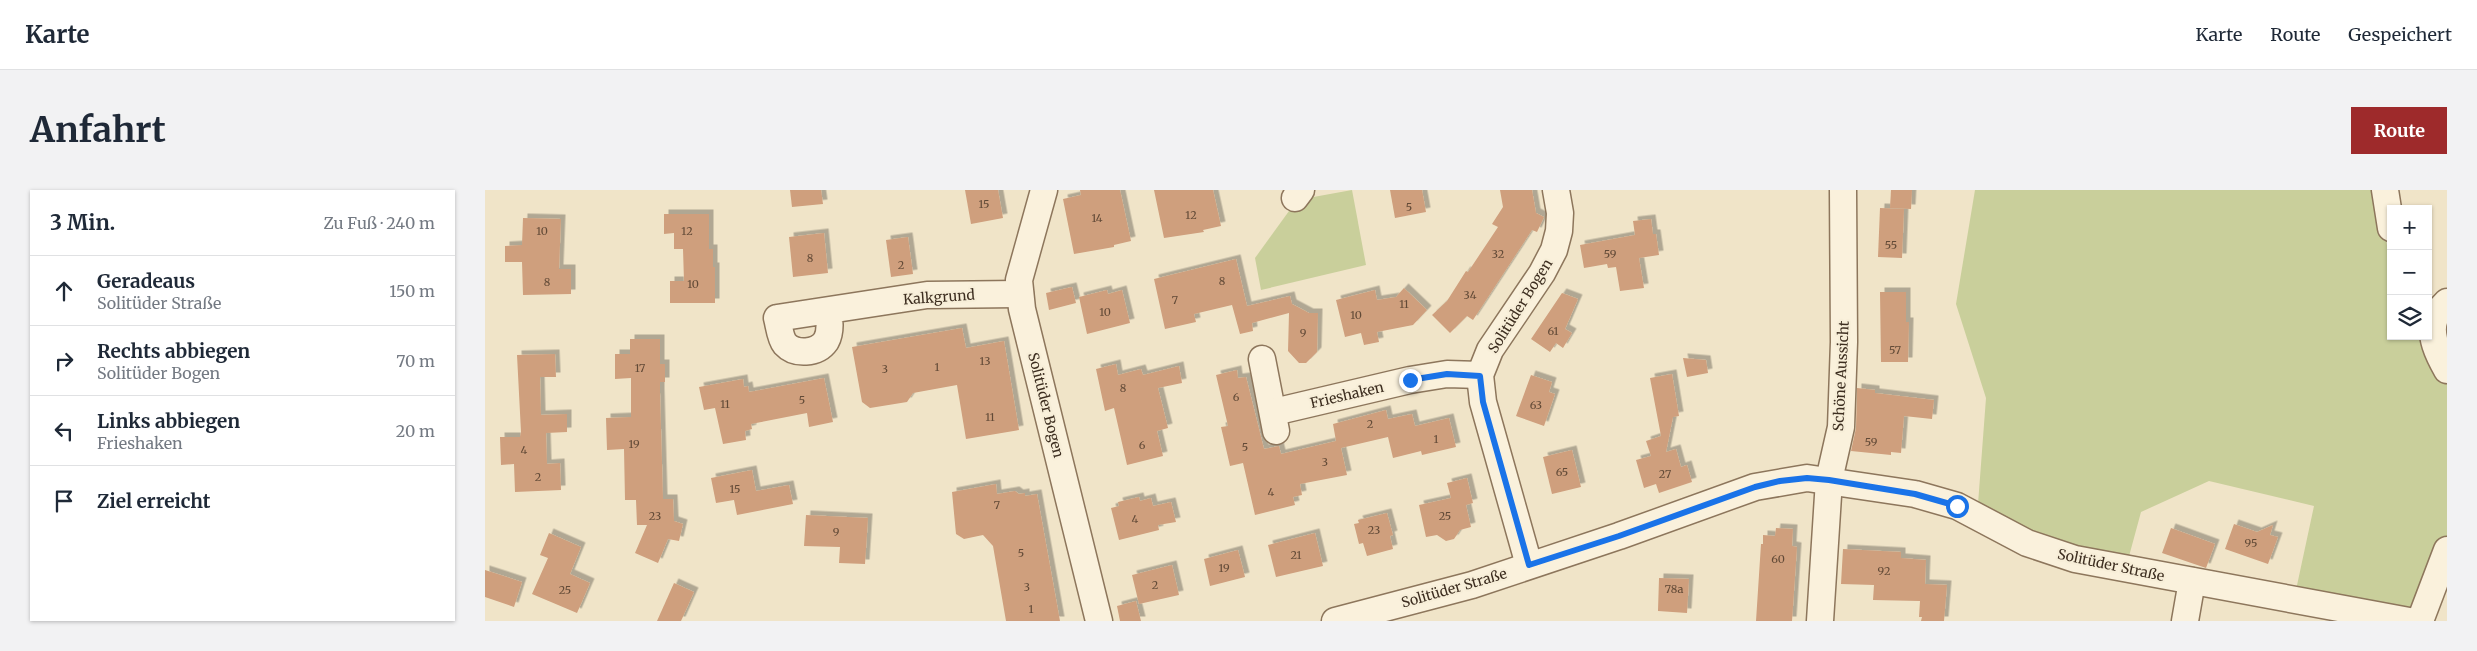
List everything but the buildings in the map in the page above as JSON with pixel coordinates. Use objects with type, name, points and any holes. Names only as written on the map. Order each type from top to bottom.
[{"type":"street","name":"Solitüder Bogen","points":[[1044,190],[1019,280],[1020,294],[1024,319],[1099,621]]},
{"type":"street","name":"Solitüder Bogen","points":[[1529,565],[1483,402],[1480,376],[1490,350],[1542,273],[1554,250],[1559,231],[1559,213],[1555,190]]},
{"type":"street","name":"Schöne Aussicht","points":[[1820,621],[1829,480],[1841,427],[1844,342],[1843,190]]},
{"type":"street","points":[[2385,190],[2387,205]]},
{"type":"street","name":"Kalkgrund","points":[[828,311],[927,295],[1020,294]]},
{"type":"street","points":[[2437,312],[2433,338],[2439,356],[2447,370]]},
{"type":"street","name":"Frieshaken","points":[[1262,358],[1275,422],[1410,380],[1447,374],[1480,376]]},
{"type":"street","name":"Solitüder Straße","points":[[1335,621],[1472,585],[1619,536],[1755,487],[1807,478],[1915,494],[1957,506],[1987,520],[2027,543],[2075,559],[2409,621]]},
{"type":"street","points":[[2420,621],[2447,550]]},
{"type":"street","points":[[2185,621],[2192,581]]},
{"type":"green space","points":[[1352,190],[1366,265],[1261,290],[1255,258],[1297,200]]},
{"type":"green space","points":[[1975,190],[2379,190],[2387,245],[2387,340],[2432,340],[2432,332],[2447,318],[2447,556],[2436,551],[2407,613],[2296,590],[2314,506],[2209,481],[2141,512],[2128,560],[2037,538],[1978,504],[1986,398],[1956,304]]},
{"type":"route","points":[[1410,380],[1447,374],[1480,376],[1483,402],[1529,565],[1619,536],[1755,487],[1780,481],[1807,478],[1829,480],[1915,494],[1957,506]]}]
